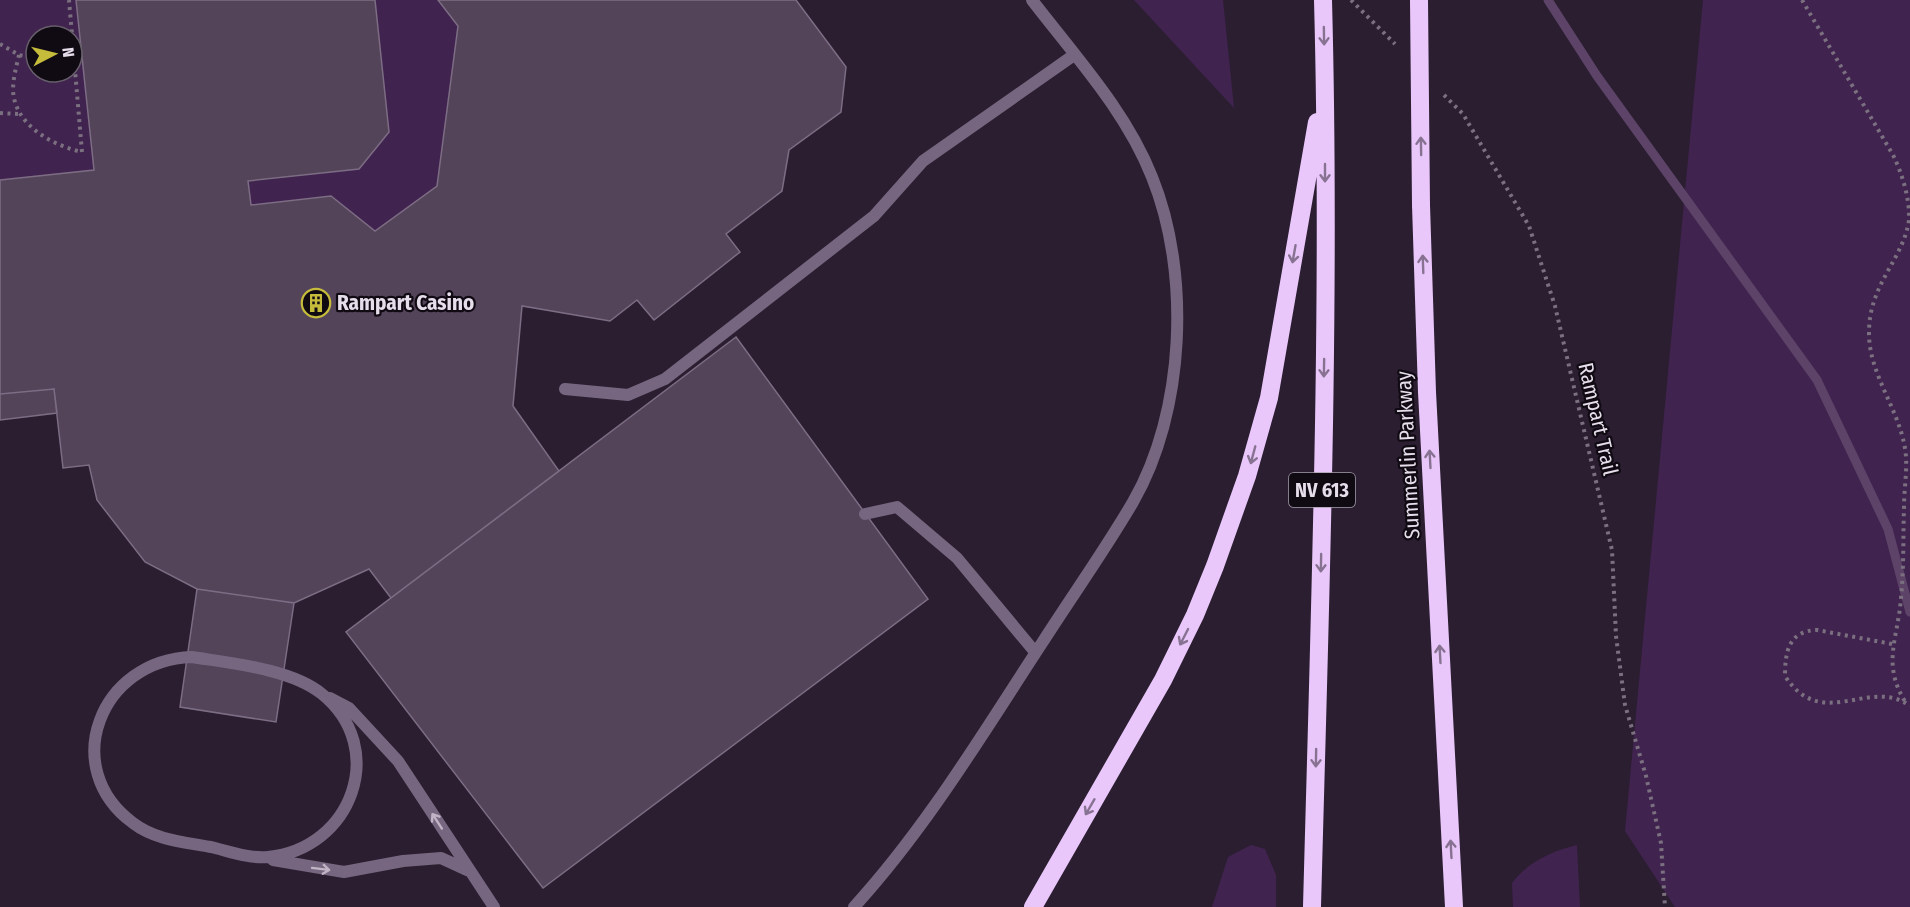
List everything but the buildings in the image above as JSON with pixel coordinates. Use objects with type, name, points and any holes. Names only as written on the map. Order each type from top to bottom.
[{"type":"highway","name":"NV 613","points":[[1312,907],[1322,509],[1325,73],[1323,0]]},
{"type":"highway","name":"Summerlin Parkway","points":[[1419,0],[1421,205],[1428,416],[1454,907]]},
{"type":"highway","points":[[1034,907],[1163,680],[1186,634],[1215,566],[1243,487],[1269,398],[1325,73]]},
{"type":"lane","points":[[854,907],[908,843],[952,783],[1134,501],[1163,434],[1175,350],[1178,304],[1171,243],[1152,177],[1112,104],[1032,0]]},
{"type":"lane","points":[[565,389],[628,395],[665,379],[874,216],[923,161],[1074,55]]},
{"type":"lane","points":[[865,514],[897,507],[957,558],[1035,652]]},
{"type":"lane","points":[[468,871],[441,858],[403,861],[344,872],[167,839],[147,832],[117,809],[106,792],[98,772],[96,738],[99,722],[119,687],[151,664],[172,658],[192,657],[293,678],[349,708],[398,761],[468,871],[494,907]]},
{"type":"lane","points":[[263,858],[285,856],[312,844],[335,824],[347,806],[355,782],[356,762],[352,739],[346,723],[321,693]]},
{"type":"path","points":[[69,0],[71,24]]},
{"type":"path","points":[[1351,0],[1399,49]]},
{"type":"path","points":[[1802,0],[1893,155],[1902,172],[1907,196],[1909,220],[1900,244],[1877,288],[1870,312],[1869,337],[1881,381],[1902,433],[1906,457],[1901,600],[1892,644],[1894,678],[1908,705]]},
{"type":"path","points":[[0,44],[24,56]]},
{"type":"path","points":[[19,55],[14,97],[20,114],[38,133],[67,149],[82,152],[75,84]]},
{"type":"path","name":"Rampart Trail","points":[[1439,90],[1463,114],[1494,163],[1529,226],[1556,306],[1612,550],[1616,636],[1625,705],[1646,776],[1661,843],[1665,907]]},
{"type":"path","points":[[0,113],[20,114]]},
{"type":"path","points":[[1892,644],[1817,630],[1805,631],[1796,635],[1788,648],[1785,676],[1804,698],[1823,703],[1891,698],[1908,705]]},
{"type":"shaded area","points":[[0,0],[76,0],[79,24],[24,24],[24,84],[84,84],[84,76],[94,170],[0,180]]},
{"type":"shaded area","points":[[375,0],[438,0],[458,26],[437,186],[375,231],[331,196],[251,205],[248,182],[359,169],[389,132]]},
{"type":"shaded area","points":[[1134,0],[1223,0],[1234,108]]},
{"type":"shaded area","points":[[1703,0],[1910,0],[1910,907],[1675,907],[1625,831]]},
{"type":"shaded area","points":[[1251,845],[1265,849],[1276,875],[1276,907],[1212,907],[1228,857]]},
{"type":"shaded area","points":[[1577,845],[1580,907],[1513,907],[1512,883],[1525,869],[1541,858]]},
{"type":"waterway","points":[[1548,0],[1597,76],[1817,380],[1888,529],[1910,612]]},
{"type":"place","name":"Rampart Casino","points":[[316,303]]}]
